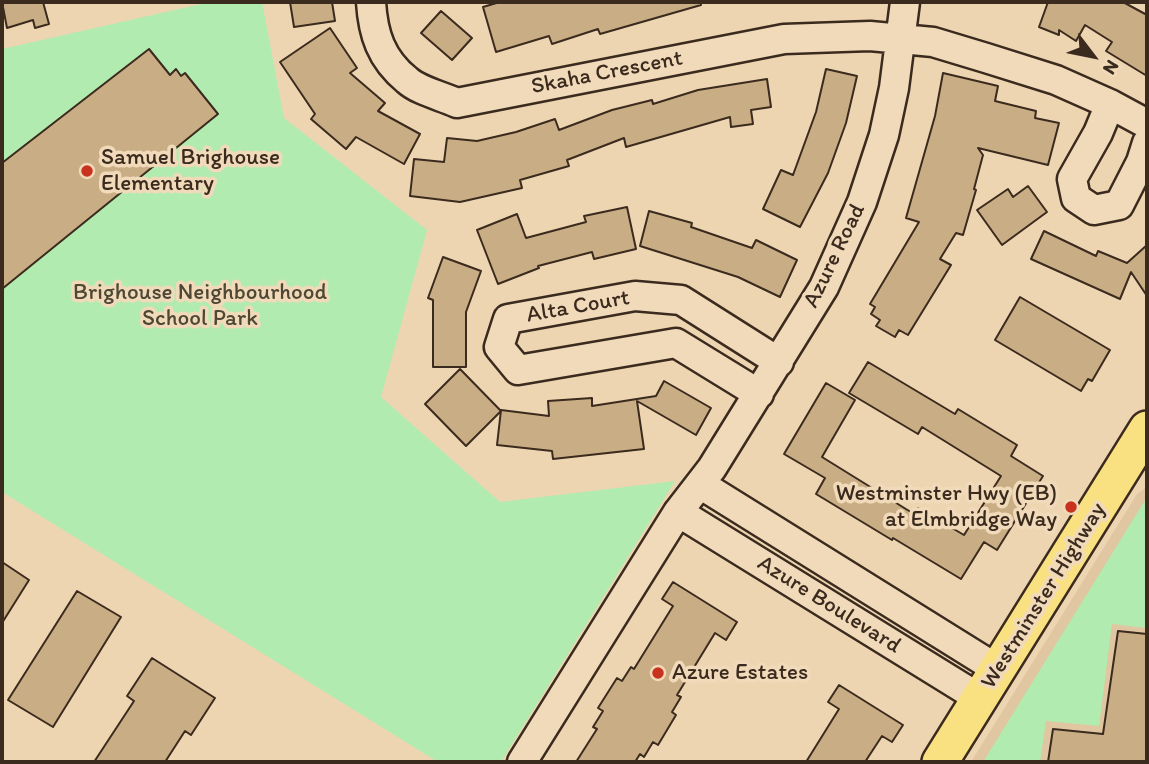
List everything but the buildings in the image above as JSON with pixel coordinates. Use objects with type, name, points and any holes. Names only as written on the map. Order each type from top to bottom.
[{"type":"main road","name":"Westminster Highway","points":[[940,762],[1143,447]]},
{"type":"street","name":"Skaha Crescent","points":[[370,2],[372,22],[381,51],[408,81],[457,103],[784,39],[856,36],[933,42],[1056,80],[1147,124]]},
{"type":"street","name":"Azure Road","points":[[522,762],[678,512],[700,484],[759,394],[824,286],[862,202],[884,135],[905,2]]},
{"type":"street","points":[[1110,104],[1098,133],[1072,179],[1076,198],[1094,209],[1119,205],[1141,162],[1147,143]]},
{"type":"street","name":"Alta Court","points":[[759,394],[676,343],[517,370],[499,347],[508,320],[635,296],[681,300],[779,362]]},
{"type":"street","points":[[700,484],[998,669]]},
{"type":"street","name":"Azure Boulevard","points":[[678,512],[979,698]]},
{"type":"shaded area","points":[[1147,487],[1147,762],[971,762],[1137,494]]},
{"type":"green space","name":"Brighouse Neighbourhood School Park","points":[[210,2],[262,2],[284,118],[427,230],[381,397],[500,502],[675,481],[501,762],[438,762],[2,492],[2,49]]},
{"type":"green space","points":[[1147,497],[1147,628],[1112,624],[1099,726],[1046,721],[1040,762],[983,762]]},
{"type":"place","name":"Samuel Brighouse Elementary","points":[[87,171]]},
{"type":"place","name":"Westminster Hwy (EB) at Elmbridge Way","points":[[1071,507]]},
{"type":"place","name":"Azure Estates","points":[[658,673]]}]
